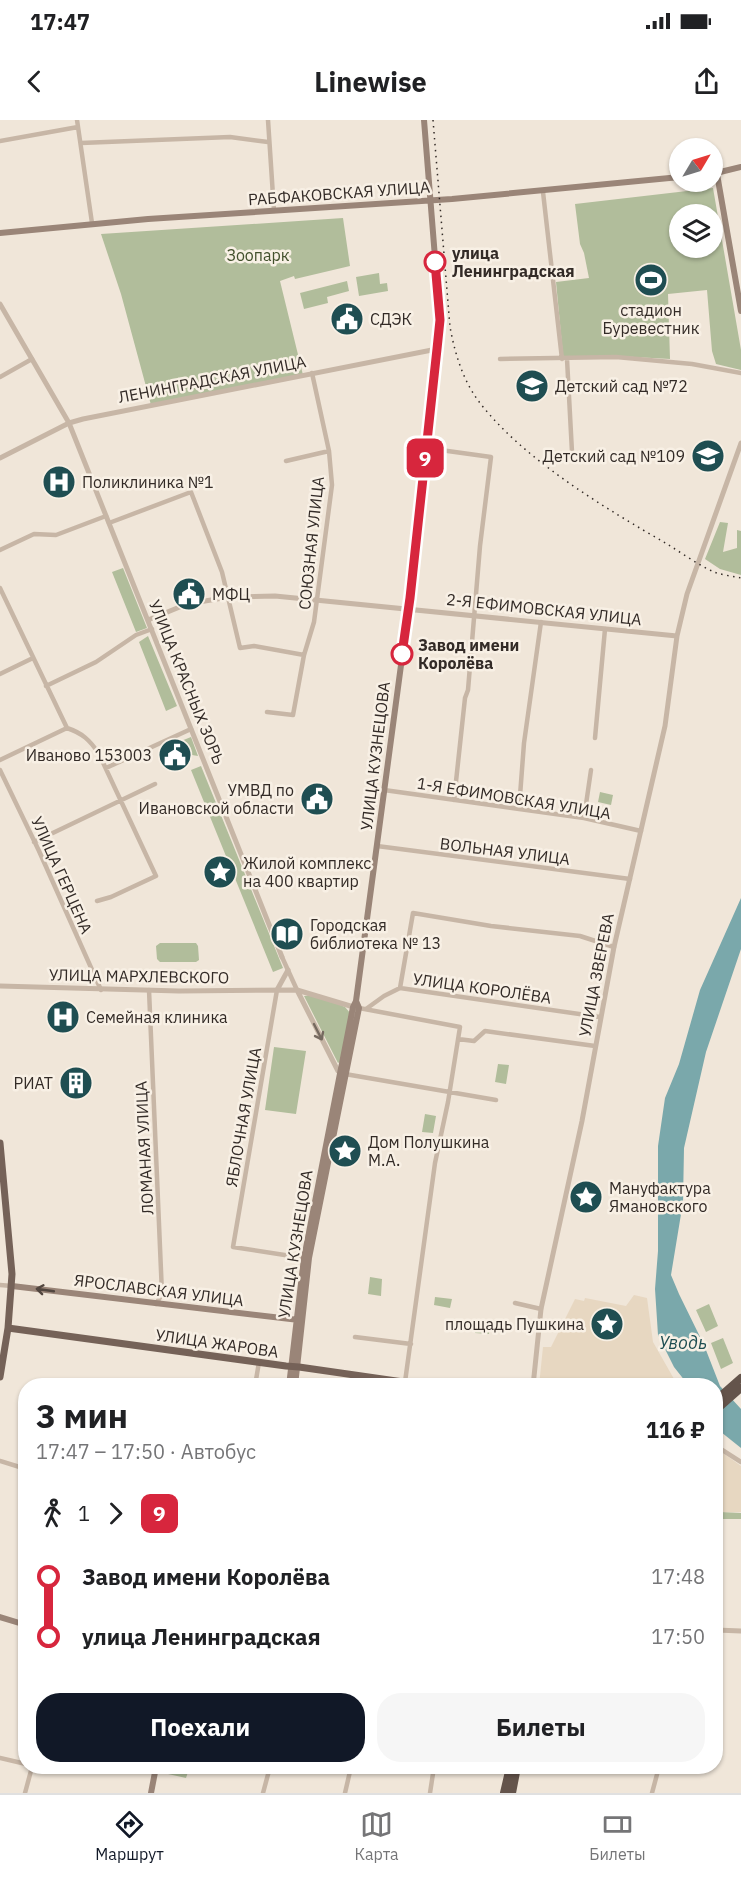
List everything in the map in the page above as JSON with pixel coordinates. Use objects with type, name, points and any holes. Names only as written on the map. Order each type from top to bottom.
[{"type":"highway","points":[[723,1395],[740,1383]]},
{"type":"highway","points":[[723,1402],[740,1383]]},
{"type":"highway","points":[[504,1793],[508,1774]]},
{"type":"highway","points":[[512,1793],[516,1774]]},
{"type":"main road","name":"УЛИЦА КУЗНЕЦОВА","points":[[299,1320],[356,1005],[408,608],[437,349],[440,320],[424,120]]},
{"type":"main road","points":[[723,172],[741,167]]},
{"type":"main road","name":"РАБФАКОВСКАЯ УЛИЦА","points":[[0,234],[92,223],[431,201],[669,178]]},
{"type":"main road","points":[[718,192],[741,311]]},
{"type":"main road","name":"УЛИЦА КУЗНЕЦОВА","points":[[291,1378],[304,1258],[344,1073]]},
{"type":"main road","points":[[0,1143],[12,1286],[4,1328],[0,1376]]},
{"type":"main road","name":"ЯРОСЛАВСКАЯ УЛИЦА","points":[[12,1286],[299,1320]]},
{"type":"main road","name":"УЛИЦА ЖАРОВА","points":[[4,1328],[377,1378]]},
{"type":"main road","name":"УЛИЦА КУЗНЕЦОВА","points":[[294,1366],[295,1378]]},
{"type":"main road","points":[[0,1617],[18,1623]]},
{"type":"main road","points":[[151,1793],[155,1774]]},
{"type":"street","points":[[77,120],[92,223]]},
{"type":"street","points":[[268,120],[274,212]]},
{"type":"street","points":[[0,141],[78,127]]},
{"type":"street","points":[[81,143],[230,137],[268,142]]},
{"type":"street","points":[[543,192],[565,359],[572,452]]},
{"type":"street","name":"УЛИЦА КРАСНЫХ ЗОРЬ","points":[[0,304],[69,423],[282,957],[338,1071],[344,1073]]},
{"type":"street","name":"ЛЕНИНГРАДСКАЯ УЛИЦА","points":[[0,458],[69,423],[312,372],[437,349]]},
{"type":"street","points":[[500,359],[627,358],[692,364],[741,374]]},
{"type":"street","points":[[0,377],[32,359]]},
{"type":"street","name":"СОЮЗНАЯ УЛИЦА","points":[[267,712],[293,716],[317,600],[332,485],[329,451],[312,372]]},
{"type":"street","name":"УЛИЦА ЗВЕРЕВА","points":[[533,1378],[541,1309],[582,1121],[614,947],[665,726],[677,636],[687,594],[741,443]]},
{"type":"street","points":[[426,448],[491,458],[480,546],[468,690],[465,698],[454,800]]},
{"type":"street","points":[[286,461],[329,451]]},
{"type":"street","points":[[109,523],[191,492],[222,572],[240,648],[254,646],[304,655]]},
{"type":"street","points":[[0,550],[34,534],[56,535],[106,516]]},
{"type":"street","points":[[0,588],[67,728]]},
{"type":"street","name":"2-Я ЕФИМОВСКАЯ УЛИЦА","points":[[148,620],[187,604],[228,597],[275,596],[677,636]]},
{"type":"street","points":[[519,809],[524,743],[541,622]]},
{"type":"street","points":[[46,686],[96,662],[136,635],[152,629]]},
{"type":"street","points":[[595,738],[605,629]]},
{"type":"street","points":[[0,674],[33,658]]},
{"type":"street","points":[[0,760],[67,728],[79,732],[90,741],[106,768],[156,876],[97,901]]},
{"type":"street","points":[[106,768],[191,729]]},
{"type":"street","name":"УЛИЦА ГЕРЦЕНА","points":[[0,770],[101,990]]},
{"type":"street","points":[[584,818],[591,770]]},
{"type":"street","points":[[34,842],[155,784]]},
{"type":"street","name":"1-Я ЕФИМОВСКАЯ УЛИЦА","points":[[384,790],[584,818],[641,831]]},
{"type":"street","name":"ВОЛЬНАЯ УЛИЦА","points":[[377,846],[630,879]]},
{"type":"street","points":[[400,988],[413,913],[491,926],[580,936],[614,947]]},
{"type":"street","points":[[277,990],[288,970]]},
{"type":"street","name":"УЛИЦА МАРХЛЕВСКОГО","points":[[0,986],[101,990],[297,990],[366,1009],[460,1027],[458,1039]]},
{"type":"street","name":"УЛИЦА КОРОЛЁВА","points":[[366,1009],[400,988],[600,1017]]},
{"type":"street","name":"ЛОМАНАЯ УЛИЦА","points":[[149,990],[162,1294],[156,1304]]},
{"type":"street","name":"ЯБЛОЧНАЯ УЛИЦА","points":[[277,990],[234,1247],[304,1258]]},
{"type":"street","points":[[406,1378],[435,1163],[458,1039],[474,1041],[485,1031],[595,1046]]},
{"type":"street","points":[[344,1073],[496,1100]]},
{"type":"street","points":[[0,1285],[12,1286]]},
{"type":"street","points":[[515,1303],[541,1309]]},
{"type":"street","points":[[355,1337],[411,1344]]},
{"type":"street","points":[[256,1378],[259,1362]]},
{"type":"street","points":[[723,1450],[741,1462]]},
{"type":"street","points":[[0,1461],[18,1467]]},
{"type":"street","points":[[723,1630],[741,1631]]},
{"type":"street","points":[[0,1758],[18,1762]]},
{"type":"street","points":[[25,1793],[30,1774]]},
{"type":"street","points":[[263,1793],[268,1774]]},
{"type":"street","points":[[345,1793],[349,1774]]},
{"type":"street","points":[[430,1793],[433,1774]]},
{"type":"street","points":[[652,1793],[657,1774]]},
{"type":"green space","name":"стадион Буревестник","points":[[678,192],[714,192],[716,204],[669,204],[669,258],[723,258],[723,246],[741,350],[741,370],[716,364],[712,351],[707,290],[668,294],[670,359],[616,356],[567,359],[563,355],[556,282],[589,278],[580,244],[575,204]]},
{"type":"green space","name":"Зоопарк","points":[[343,218],[350,266],[295,279],[294,276],[280,281],[303,375],[151,405],[121,294],[101,234]]},
{"type":"green space","points":[[379,273],[380,284],[387,283],[388,291],[359,296],[356,277]]},
{"type":"green space","points":[[347,281],[349,291],[327,297],[328,303],[304,309],[300,293]]},
{"type":"green space","points":[[720,522],[728,523],[723,552],[737,548],[737,530],[741,531],[741,575],[720,569],[705,559]]},
{"type":"green space","points":[[123,568],[147,628],[136,632],[112,572]]},
{"type":"green space","points":[[148,636],[177,706],[166,711],[139,642]]},
{"type":"green space","points":[[191,737],[198,756],[186,754],[181,741]]},
{"type":"green space","points":[[201,766],[283,968],[273,972],[191,770]]},
{"type":"green space","points":[[600,792],[613,795],[611,805],[598,802]]},
{"type":"green space","points":[[160,943],[196,943],[199,960],[196,962],[160,962],[157,959],[156,946]]},
{"type":"green space","points":[[316,995],[345,1007],[351,1014],[341,1061],[338,1063],[304,996]]},
{"type":"green space","points":[[274,1047],[306,1051],[296,1114],[265,1110]]},
{"type":"green space","points":[[498,1064],[509,1065],[506,1084],[495,1082]]},
{"type":"green space","points":[[425,1114],[436,1116],[433,1133],[422,1132]]},
{"type":"green space","points":[[370,1277],[382,1279],[381,1296],[368,1294]]},
{"type":"green space","points":[[435,1297],[452,1299],[450,1308],[434,1305]]},
{"type":"green space","points":[[709,1304],[718,1326],[706,1332],[696,1310]]},
{"type":"green space","points":[[476,1323],[490,1324],[489,1334],[475,1333]]},
{"type":"green space","points":[[723,1338],[733,1363],[721,1369],[711,1343]]},
{"type":"green space","points":[[723,1512],[741,1513],[741,1519],[723,1519]]},
{"type":"green space","points":[[168,1774],[187,1774],[186,1778]]},
{"type":"shaded area","name":"площадь Пушкина","points":[[634,1295],[647,1298],[653,1342],[673,1378],[540,1378],[543,1347],[551,1347],[575,1299],[584,1301],[585,1298],[626,1306]]},
{"type":"shaded area","points":[[723,1453],[741,1466],[741,1512],[723,1512]]},
{"type":"water","name":"Уводь","points":[[741,898],[741,949],[706,1052],[684,1148],[683,1202],[671,1275],[717,1378],[683,1378],[674,1367],[658,1335],[655,1289],[658,1251],[658,1146],[665,1098],[679,1064],[700,990]]},
{"type":"water","name":"Уводь","points":[[723,1389],[741,1409],[741,1448],[723,1434]]},
{"type":"railway","points":[[433,120],[450,327],[460,367],[474,395],[498,424],[519,444],[592,499],[702,566],[717,573],[741,578]]},
{"type":"bus line","name":"9","points":[[402,654],[440,320],[435,262]]},
{"type":"place","name":"улица Ленинградская","points":[[435,262]]},
{"type":"place","name":"стадион Буревестник","points":[[651,280]]},
{"type":"place","name":"СДЭК","points":[[347,319]]},
{"type":"place","name":"Детский сад №72","points":[[532,386]]},
{"type":"place","name":"Детский сад №109","points":[[708,456]]},
{"type":"place","name":"Поликлиника №1","points":[[59,482]]},
{"type":"place","name":"МФЦ","points":[[189,594]]},
{"type":"place","name":"Завод имени Королёва","points":[[402,654]]},
{"type":"place","name":"Иваново 153003","points":[[175,755]]},
{"type":"place","name":"УМВД по Ивановской области","points":[[317,799]]},
{"type":"place","name":"Жилой комплекс на 400 квартир","points":[[220,872]]},
{"type":"place","name":"Городская библиотека № 13","points":[[287,934]]},
{"type":"place","name":"Семейная клиника","points":[[63,1017]]},
{"type":"place","name":"РИАТ","points":[[76,1083]]},
{"type":"place","name":"Дом Полушкина М.А.","points":[[345,1151]]},
{"type":"place","name":"Мануфактура Ямановского","points":[[586,1197]]},
{"type":"place","name":"площадь Пушкина","points":[[607,1324]]}]
